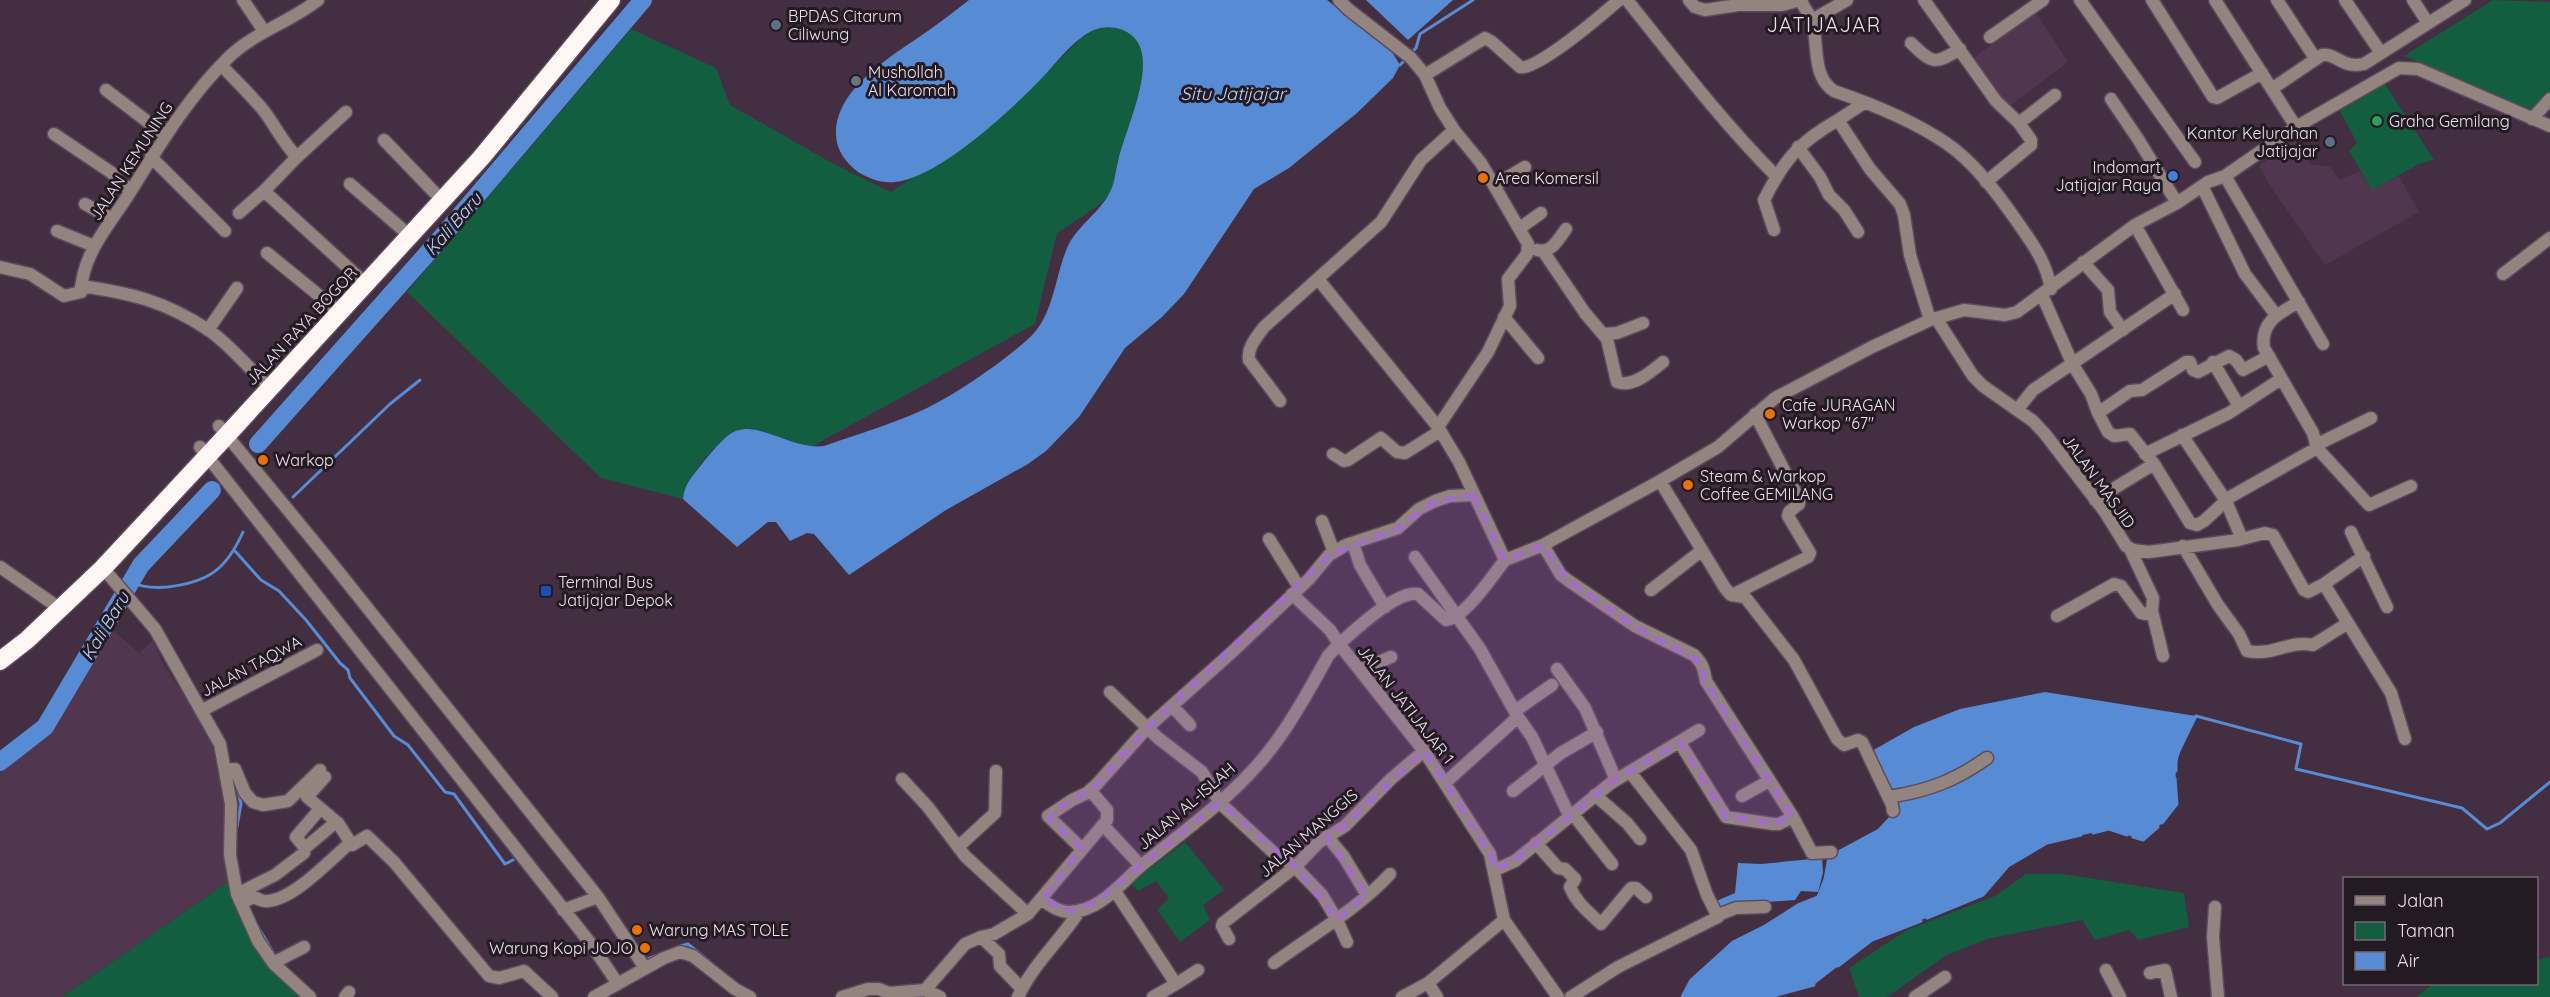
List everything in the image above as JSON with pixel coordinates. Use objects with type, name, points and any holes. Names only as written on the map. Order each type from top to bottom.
[{"type":"highway","name":"JALAN RAYA BOGOR","points":[[223,430],[262,380],[332,306],[362,281],[402,229],[473,151],[596,0]]},
{"type":"highway","name":"JALAN RAYA BOGOR","points":[[0,647],[52,603],[204,451],[362,281],[481,158],[611,0]]},
{"type":"highway","name":"JALAN RAYA BOGOR","points":[[0,661],[108,574],[204,451]]},
{"type":"street","points":[[243,0],[264,31]]},
{"type":"street","name":"JALAN KEMUNING","points":[[81,289],[86,266],[94,246],[165,135],[222,66],[249,41],[318,0]]},
{"type":"street","points":[[1333,454],[1344,461],[1348,460],[1382,438],[1397,452],[1405,453],[1439,429],[1488,352],[1510,306],[1508,279],[1527,254],[1528,244],[1481,163],[1454,130],[1440,108],[1425,75],[1408,56],[1339,0]]},
{"type":"street","points":[[1425,75],[1485,38],[1520,68],[1529,67],[1568,42],[1619,0]]},
{"type":"street","points":[[1627,0],[1747,147],[1776,176]]},
{"type":"street","points":[[1689,0],[1695,7],[1705,10],[1738,5],[1782,5],[1800,0],[1812,20],[1818,63],[1824,80],[1832,90],[1900,118],[1947,144],[1965,159],[1986,182],[2045,263],[2046,292],[2073,364],[2111,435],[2128,433],[2154,464],[2190,523],[2197,525],[2204,521],[2226,501],[2317,446],[2370,418]]},
{"type":"street","points":[[1812,20],[1847,0]]},
{"type":"street","points":[[1924,0],[1996,101],[2019,123],[2031,140],[2031,145],[1986,182]]},
{"type":"street","points":[[1990,37],[2043,0]]},
{"type":"street","points":[[2080,0],[2195,162]]},
{"type":"street","points":[[2152,0],[2213,97],[2217,98],[2262,73]]},
{"type":"street","points":[[2215,0],[2296,127]]},
{"type":"street","points":[[2277,0],[2315,58]]},
{"type":"street","points":[[2345,0],[2381,53]]},
{"type":"street","points":[[2413,0],[2428,23]]},
{"type":"street","points":[[2273,88],[2315,58],[2327,54],[2343,64],[2354,66],[2364,64],[2465,0]]},
{"type":"street","points":[[1911,43],[1934,62],[1960,49]]},
{"type":"street","points":[[222,66],[263,111],[278,130],[279,138],[297,157]]},
{"type":"street","points":[[1456,617],[1481,591],[1505,560],[1543,545],[1718,447],[1775,398],[1933,319],[1964,310],[2005,315],[2016,312],[2135,225],[2177,203],[2202,186],[2225,176],[2296,127],[2399,68],[2418,69],[2550,126]]},
{"type":"street","points":[[106,90],[165,135]]},
{"type":"street","points":[[2019,123],[2055,95]]},
{"type":"street","points":[[2111,99],[2177,203]]},
{"type":"street","points":[[2532,119],[2550,99]]},
{"type":"street","points":[[1774,230],[1764,200],[1776,176],[1798,147],[1818,131],[1864,103]]},
{"type":"street","points":[[239,213],[346,112]]},
{"type":"street","name":"JALAN MASJID","points":[[1838,120],[1870,169],[1900,204],[1904,215],[1910,255],[1933,319],[1973,376],[2033,421],[2045,434],[2095,500],[2120,539],[2130,549],[2141,552],[2242,538],[2265,532],[2273,535],[2304,590],[2308,592],[2325,584]]},
{"type":"street","points":[[1280,401],[1249,360],[1248,352],[1264,327],[1381,222],[1421,160],[1454,130]]},
{"type":"street","points":[[54,135],[115,175],[119,183],[131,190]]},
{"type":"street","points":[[384,140],[435,193]]},
{"type":"street","points":[[1798,147],[1820,177],[1828,195],[1844,210],[1858,232]]},
{"type":"street","points":[[151,157],[225,231]]},
{"type":"street","points":[[1495,185],[1525,167]]},
{"type":"street","points":[[2225,176],[2323,344]]},
{"type":"street","points":[[350,184],[402,229]]},
{"type":"street","points":[[2202,186],[2245,274],[2276,315]]},
{"type":"street","points":[[264,191],[362,281]]},
{"type":"street","points":[[85,204],[112,219]]},
{"type":"street","points":[[1520,228],[1541,213]]},
{"type":"street","points":[[2135,225],[2183,310]]},
{"type":"street","points":[[1543,251],[1550,249],[1566,229]]},
{"type":"street","points":[[57,231],[94,246]]},
{"type":"street","points":[[2503,274],[2550,238]]},
{"type":"street","points":[[1528,244],[1543,251],[1585,313],[1604,334],[1615,377],[1620,384],[1639,379],[1663,362]]},
{"type":"street","points":[[267,253],[332,306]]},
{"type":"street","points":[[2083,262],[2108,290],[2110,312],[2123,330]]},
{"type":"street","points":[[0,267],[30,274],[64,296],[81,289],[121,291],[151,299],[208,330],[262,380]]},
{"type":"street","points":[[1318,279],[1439,429],[1505,560]]},
{"type":"street","points":[[208,330],[237,288]]},
{"type":"street","points":[[2017,410],[2033,390],[2073,364],[2111,335],[2123,330],[2175,294]]},
{"type":"street","points":[[2299,302],[2276,315],[2263,333],[2264,348],[2313,433],[2317,446],[2369,506],[2411,486]]},
{"type":"street","points":[[1504,318],[1538,358]]},
{"type":"street","points":[[1604,334],[1617,333],[1643,323]]},
{"type":"street","points":[[2098,413],[2130,391],[2142,390],[2186,362],[2190,362],[2193,370],[2198,372],[2213,362],[2229,356],[2236,360],[2243,370],[2269,356]]},
{"type":"street","points":[[2213,362],[2239,406]]},
{"type":"street","points":[[2145,454],[2239,406],[2281,379]]},
{"type":"street","points":[[1731,595],[1808,557],[1810,553],[1788,516],[1789,512],[1799,504],[1799,500],[1755,414]]},
{"type":"street","points":[[223,430],[598,897],[645,968]]},
{"type":"street","points":[[2182,435],[2226,501],[2242,538]]},
{"type":"street","points":[[204,451],[564,910],[618,984]]},
{"type":"street","points":[[2095,500],[2154,464]]},
{"type":"street","points":[[1660,481],[1701,551],[1731,595],[1744,597],[1794,660],[1837,739],[1844,745],[1860,741],[1889,797],[1893,811]]},
{"type":"street","points":[[1081,848],[1048,816],[1090,790],[1147,728],[1334,552],[1398,528],[1419,509],[1443,498],[1474,495]]},
{"type":"street","points":[[1322,521],[1334,552]]},
{"type":"street","points":[[2351,532],[2387,607]]},
{"type":"street","points":[[1269,539],[1295,590],[1330,630],[1339,644]]},
{"type":"street","points":[[1353,543],[1360,565],[1385,608]]},
{"type":"street","points":[[1543,545],[1562,575],[1569,581],[1628,622],[1694,655],[1701,662],[1705,667],[1706,681],[1793,817],[1813,855],[1831,852]]},
{"type":"street","points":[[2183,546],[2218,605],[2239,633],[2247,651],[2263,654],[2300,643],[2313,645],[2348,623]]},
{"type":"street","points":[[2130,549],[2153,598],[2152,611],[2163,656]]},
{"type":"street","points":[[1651,590],[1701,551]]},
{"type":"street","points":[[2364,556],[2325,584],[2391,693],[2405,739]]},
{"type":"street","points":[[1415,558],[1480,649],[1516,714],[1532,737],[1570,814],[1612,864]]},
{"type":"street","points":[[0,567],[52,603]]},
{"type":"street","points":[[108,574],[155,629],[205,709],[229,769],[250,799],[263,805],[288,801],[322,773],[307,797],[336,822],[353,846],[367,836],[394,862],[489,976],[499,978],[524,971],[552,997]]},
{"type":"street","points":[[2057,616],[2114,584],[2121,586],[2141,613],[2146,614],[2152,611]]},
{"type":"street","name":"JALAN JATIJAJAR 1","points":[[1456,617],[1449,620],[1444,619],[1422,597],[1414,593],[1407,594],[1339,644],[1446,782],[1490,854],[1495,870],[1497,896],[1504,920],[1558,997]]},
{"type":"street","name":"JALAN AL-ISLAH","points":[[1080,910],[1116,891],[1141,867],[1220,803],[1276,743],[1328,656],[1339,644]]},
{"type":"street","name":"JALAN TAQWA","points":[[205,709],[317,650]]},
{"type":"street","points":[[1360,670],[1391,657]]},
{"type":"street","points":[[1557,669],[1580,700],[1597,732],[1616,780]]},
{"type":"street","points":[[1446,782],[1516,714],[1552,685]]},
{"type":"street","points":[[1110,692],[1147,728],[1202,772],[1220,803],[1274,853],[1295,867],[1322,895],[1347,942]]},
{"type":"street","points":[[1172,706],[1190,725]]},
{"type":"street","points":[[1495,870],[1515,861],[1570,814],[1616,780],[1699,730]]},
{"type":"street","points":[[1513,791],[1545,766],[1597,732]]},
{"type":"street","points":[[1680,743],[1726,817],[1779,824],[1793,817]]},
{"type":"street","name":"JALAN MANGGIS","points":[[1229,939],[1222,926],[1223,923],[1295,867],[1318,843],[1345,826],[1391,779],[1424,751]]},
{"type":"street","points":[[1889,797],[1938,786],[1959,777],[1987,758]]},
{"type":"street","points":[[229,769],[230,855],[242,897],[258,941],[310,997]]},
{"type":"street","points":[[958,848],[995,813],[996,771]]},
{"type":"street","points":[[1630,772],[1691,850],[1707,895],[1718,915]]},
{"type":"street","points":[[902,779],[928,807],[975,867],[1028,914]]},
{"type":"street","points":[[1742,796],[1769,781]]},
{"type":"street","points":[[925,990],[965,944],[993,934],[1028,914],[1042,900],[1081,848],[1108,817],[1107,810],[1090,790]]},
{"type":"street","points":[[1595,795],[1640,839]]},
{"type":"street","points":[[305,848],[296,837],[297,834],[320,809]]},
{"type":"street","points":[[242,897],[288,866],[336,822]]},
{"type":"street","points":[[1103,825],[1141,867]]},
{"type":"street","points":[[1327,836],[1344,857],[1367,895]]},
{"type":"street","points":[[242,897],[254,897],[267,901],[280,897],[302,884],[350,843]]},
{"type":"street","points":[[1536,843],[1558,868],[1565,869],[1575,879],[1570,887],[1572,893],[1580,906],[1601,924],[1631,888],[1636,888],[1646,897]]},
{"type":"street","points":[[1274,963],[1337,920],[1390,874]]},
{"type":"street","points":[[1116,891],[1176,984]]},
{"type":"street","points":[[564,910],[598,897]]},
{"type":"street","points":[[1042,900],[1058,910],[1071,912],[1080,910]]},
{"type":"street","points":[[1571,997],[1618,967],[1717,919],[1718,915],[1736,908],[1765,907]]},
{"type":"street","points":[[2215,907],[2213,937],[2218,997]]},
{"type":"street","points":[[981,937],[999,954],[1001,967],[1020,993],[1080,910]]},
{"type":"street","points":[[1402,997],[1428,983],[1504,920]]},
{"type":"street","points":[[276,961],[304,947]]},
{"type":"street","points":[[594,997],[645,968],[680,952],[693,956],[735,989],[750,997]]},
{"type":"street","points":[[1153,997],[1198,970]]},
{"type":"street","points":[[2106,970],[2120,997]]},
{"type":"street","points":[[2150,973],[2165,970],[2171,997]]},
{"type":"street","points":[[1918,996],[1945,977]]},
{"type":"street","points":[[1428,983],[1437,997]]},
{"type":"street","points":[[842,997],[868,988],[879,988],[889,995],[925,990],[940,997]]},
{"type":"highlighted area","points":[[1474,495],[1505,560],[1543,545],[1569,581],[1635,626],[1701,662],[1705,680],[1793,817],[1773,824],[1726,817],[1680,743],[1611,783],[1515,861],[1495,870],[1490,854],[1424,751],[1345,826],[1327,836],[1367,895],[1337,920],[1295,867],[1220,803],[1095,903],[1071,912],[1042,900],[1081,848],[1049,819],[1052,813],[1097,784],[1147,728],[1329,555],[1398,528],[1435,501]]},
{"type":"shaded area","points":[[2036,12],[2068,62],[2007,108],[1969,61]]},
{"type":"shaded area","points":[[2293,134],[2310,164],[2331,167],[2339,180],[2360,171],[2372,189],[2399,176],[2419,212],[2325,265],[2259,166],[2268,159],[2264,154]]},
{"type":"shaded area","points":[[108,626],[139,653],[153,640],[162,662],[209,734],[227,797],[229,881],[62,997],[0,997],[0,770],[31,748],[52,724],[77,687]]},
{"type":"green space","points":[[2493,0],[2550,2],[2550,108],[2542,116],[2404,56]]},
{"type":"green space","points":[[1111,27],[1130,34],[1141,50],[1143,64],[1138,98],[1109,195],[1093,209],[1057,233],[1035,324],[811,447],[754,430],[735,431],[703,461],[689,482],[683,499],[601,478],[407,292],[631,29],[716,68],[730,105],[832,163],[891,192],[998,120],[1080,39],[1096,29]]},
{"type":"green space","name":"Graha Gemilang","points":[[2383,81],[2434,160],[2421,163],[2372,190],[2349,151],[2357,143],[2337,106]]},
{"type":"green space","points":[[1185,842],[1224,890],[1203,905],[1210,920],[1180,942],[1157,910],[1169,898],[1156,881],[1138,891],[1131,883]]},
{"type":"green space","points":[[2026,874],[2063,874],[2184,893],[2189,927],[2139,940],[2129,930],[2095,940],[2082,920],[1987,939],[1945,956],[1887,997],[1859,997],[1849,968],[1907,930],[1995,896]]},
{"type":"green space","points":[[229,881],[236,904],[305,997],[62,997]]},
{"type":"green space","points":[[2550,957],[2550,997],[2416,997],[2432,985],[2538,985],[2538,960]]},
{"type":"water","name":"Situ Jatijajar","points":[[969,0],[1327,0],[1392,52],[1400,65],[1393,78],[1357,113],[1289,168],[1254,189],[1184,294],[1162,317],[1125,348],[1079,417],[1046,451],[1028,464],[946,510],[849,575],[814,534],[807,533],[790,541],[776,522],[768,522],[737,547],[683,499],[691,478],[725,438],[734,431],[748,429],[802,444],[824,446],[905,418],[958,391],[1002,360],[1035,332],[1048,310],[1071,240],[1099,208],[1111,190],[1137,100],[1143,66],[1142,52],[1136,40],[1128,33],[1111,27],[1099,28],[1086,34],[990,127],[946,160],[924,173],[903,181],[885,182],[858,172],[846,160],[836,140],[838,117],[857,86],[887,59]]},
{"type":"water","points":[[1366,0],[1453,0],[1408,40]]},
{"type":"water","points":[[2045,692],[2196,716],[2178,758],[2175,778],[2177,804],[2160,825],[2143,840],[2109,829],[2047,843],[2008,866],[1983,895],[1872,940],[1815,984],[1770,997],[1682,997],[1691,980],[1733,942],[1765,926],[1798,905],[1818,897],[1825,879],[1828,857],[1879,830],[1897,811],[1870,752],[1914,727],[1960,709]]},
{"type":"water","points":[[1822,858],[1823,873],[1818,892],[1801,891],[1795,900],[1741,904],[1719,912],[1714,902],[1735,893],[1738,863],[1761,864]]},
{"type":"waterway","name":"Kali Baru","points":[[258,444],[434,246],[643,0]]},
{"type":"waterway","points":[[1411,53],[1416,48],[1420,34],[1473,0]]},
{"type":"waterway","points":[[1400,65],[1407,58]]},
{"type":"waterway","points":[[293,497],[390,404],[420,380]]},
{"type":"waterway","name":"Kali Baru","points":[[0,762],[45,727],[141,565],[212,490]]},
{"type":"waterway","points":[[131,582],[149,587],[168,587],[194,582],[214,572],[222,565],[230,556],[243,532]]},
{"type":"waterway","points":[[235,551],[261,580],[279,591],[306,620],[348,670],[350,678],[394,736],[408,745],[445,792],[454,794],[505,864],[513,860]]},
{"type":"waterway","points":[[2176,771],[2176,757],[2196,716],[2301,744],[2296,769],[2462,808],[2487,829],[2500,823],[2550,782]]},
{"type":"waterway","points":[[2162,823],[2177,804],[2175,778]]},
{"type":"waterway","points":[[236,832],[241,804],[238,791]]},
{"type":"waterway","points":[[1840,851],[1879,830],[1894,814]]},
{"type":"waterway","points":[[2133,837],[2143,840],[2158,827]]},
{"type":"waterway","points":[[2093,833],[2109,829],[2127,835]]},
{"type":"waterway","points":[[1927,918],[1983,895],[2008,866],[2047,843],[2081,835]]},
{"type":"waterway","points":[[1682,997],[1691,980],[1733,942],[1765,926],[1798,905],[1818,897],[1825,879],[1829,857]]},
{"type":"waterway","points":[[1838,966],[1872,940],[1921,921]]},
{"type":"waterway","points":[[258,927],[273,952]]},
{"type":"waterway","points":[[677,947],[688,944],[709,961]]},
{"type":"waterway","points":[[648,959],[660,954]]},
{"type":"waterway","points":[[1770,997],[1814,985]]},
{"type":"place","name":"BPDAS Citarum Ciliwung","points":[[776,25]]},
{"type":"place","name":"Mushollah Al Karomah","points":[[856,81]]},
{"type":"place","name":"Graha Gemilang","points":[[2377,121]]},
{"type":"place","name":"Kantor Kelurahan Jatijajar","points":[[2330,142]]},
{"type":"place","name":"Indomart Jatijajar Raya","points":[[2173,176]]},
{"type":"place","name":"Area Komersil","points":[[1483,178]]},
{"type":"place","name":"Cafe JURAGAN Warkop \"67\"","points":[[1770,414]]},
{"type":"place","name":"Warkop","points":[[263,460]]},
{"type":"place","name":"Steam & Warkop Coffee GEMILANG","points":[[1688,485]]},
{"type":"place","name":"Terminal Bus Jatijajar Depok","points":[[546,591]]},
{"type":"place","name":"Warung MAS TOLE","points":[[637,930]]},
{"type":"place","name":"Warung Kopi JOJO","points":[[645,948]]},
{"type":"district","name":"JATIJAJAR","points":[[1824,24]]}]
